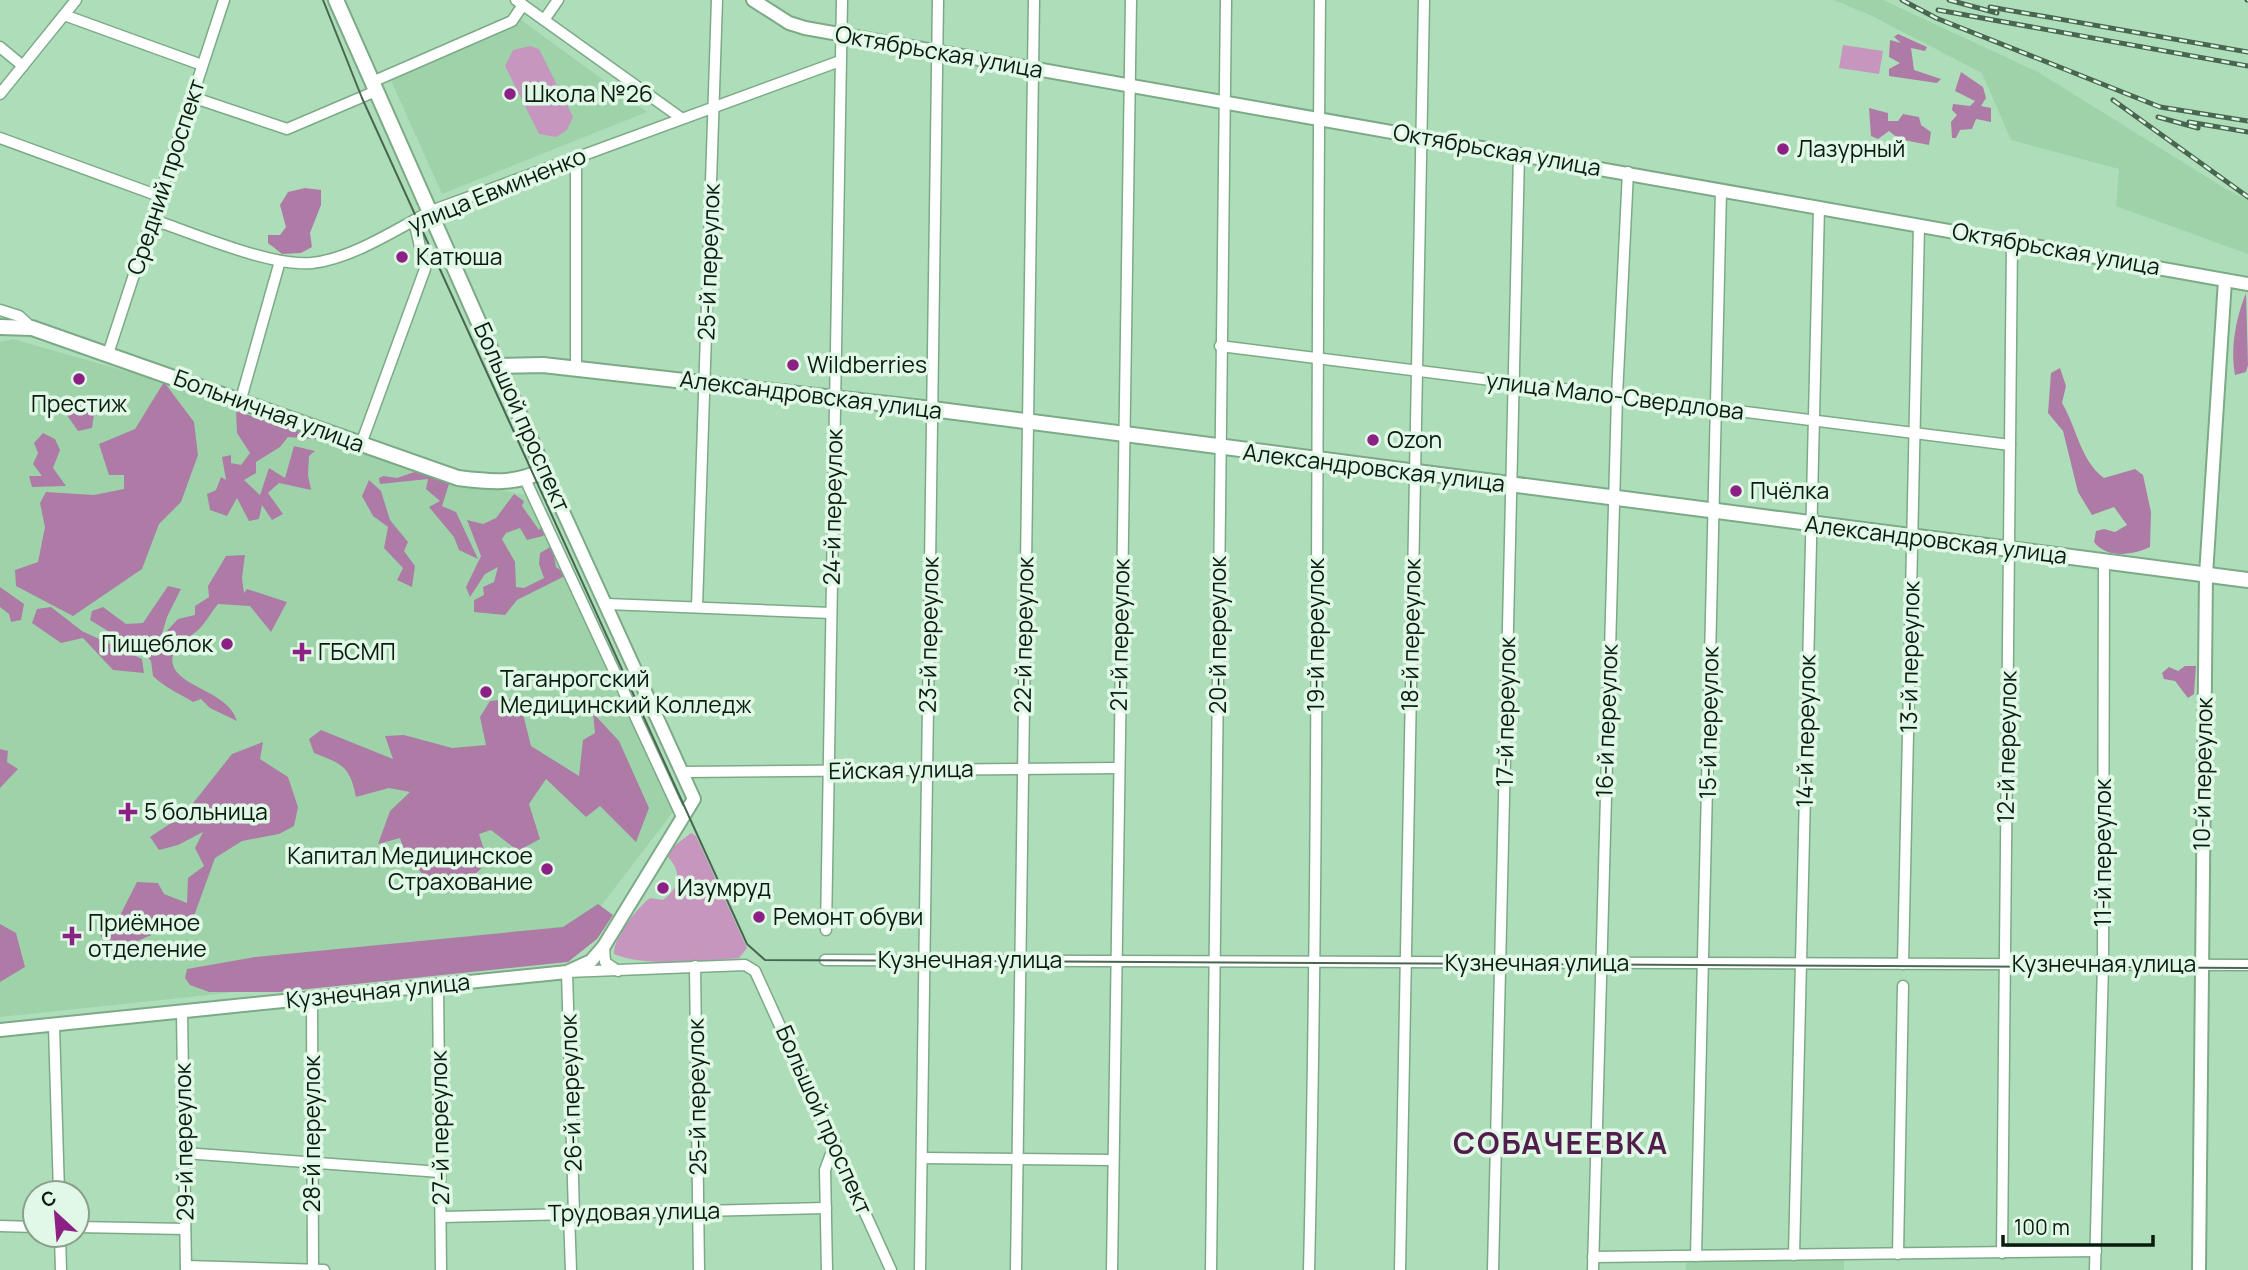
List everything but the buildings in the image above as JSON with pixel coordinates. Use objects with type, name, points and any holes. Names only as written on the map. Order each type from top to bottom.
[{"type":"main road","name":"Большой проспект","points":[[337,0],[424,215],[499,366],[544,470]]},
{"type":"main road","points":[[0,327],[32,328]]},
{"type":"main road","name":"Больничная улица","points":[[32,328],[458,478],[499,483],[524,479],[544,470]]},
{"type":"main road","name":"Александровская улица","points":[[499,366],[543,365],[834,397],[2248,580]]},
{"type":"street","points":[[0,94],[76,0]]},
{"type":"street","name":"Средний проспект","points":[[108,354],[224,0]]},
{"type":"street","points":[[544,19],[558,0]]},
{"type":"street","name":"25-й переулок","points":[[697,607],[717,0]]},
{"type":"street","name":"Октябрьская улица","points":[[753,0],[789,23],[840,35],[1628,172],[2248,284]]},
{"type":"street","name":"24-й переулок","points":[[826,930],[842,0]]},
{"type":"street","name":"23-й переулок","points":[[920,1270],[939,0]]},
{"type":"street","name":"22-й переулок","points":[[1016,1270],[1034,0]]},
{"type":"street","name":"21-й переулок","points":[[1112,1270],[1131,0]]},
{"type":"street","name":"20-й переулок","points":[[1211,1270],[1217,962],[1222,101],[1226,0]]},
{"type":"street","name":"19-й переулок","points":[[1308,1270],[1316,962],[1315,460],[1321,0]]},
{"type":"street","name":"18-й переулок","points":[[1400,1270],[1424,0]]},
{"type":"street","points":[[192,97],[287,129],[512,21],[520,2],[681,118]]},
{"type":"street","points":[[64,15],[202,65]]},
{"type":"street","points":[[0,47],[23,66]]},
{"type":"street","name":"улица Евминенко","points":[[151,219],[280,261],[313,263],[394,233],[424,215],[681,118],[714,110],[840,61]]},
{"type":"street","points":[[0,138],[159,196]]},
{"type":"street","name":"17-й переулок","points":[[1493,1270],[1519,154]]},
{"type":"street","points":[[576,157],[576,369]]},
{"type":"street","name":"16-й переулок","points":[[1592,1270],[1616,396],[1628,172]]},
{"type":"street","name":"15-й переулок","points":[[1696,1256],[1721,190]]},
{"type":"street","name":"14-й переулок","points":[[1794,1255],[1819,207]]},
{"type":"street","points":[[361,444],[425,269],[416,229],[424,215]]},
{"type":"street","name":"13-й переулок","points":[[1903,964],[1919,225]]},
{"type":"street","name":"12-й переулок","points":[[2002,1252],[2012,241]]},
{"type":"street","points":[[241,400],[280,261]]},
{"type":"street","name":"10-й переулок","points":[[2199,1270],[2206,575],[2225,280]]},
{"type":"street","name":"Больничная улица","points":[[0,310],[19,316],[32,328]]},
{"type":"street","name":"улица Мало-Свердлова","points":[[1220,346],[2010,446]]},
{"type":"street","name":"Большой проспект","points":[[544,470],[694,799],[604,946],[591,961],[567,972]]},
{"type":"street","name":"Большой проспект","points":[[524,479],[682,817]]},
{"type":"street","name":"11-й переулок","points":[[2095,1270],[2103,964],[2104,561]]},
{"type":"street","points":[[607,604],[831,613]]},
{"type":"street","name":"Ейская улица","points":[[683,772],[1119,768]]},
{"type":"street","points":[[604,946],[605,962],[618,971]]},
{"type":"street","name":"Кузнечная улица","points":[[825,960],[2248,965]]},
{"type":"street","name":"Кузнечная улица","points":[[0,1030],[567,972],[745,965],[755,971]]},
{"type":"street","name":"25-й переулок","points":[[695,966],[699,1270]]},
{"type":"street","name":"Большой проспект","points":[[755,971],[891,1270]]},
{"type":"street","name":"26-й переулок","points":[[567,972],[571,1270]]},
{"type":"street","name":"27-й переулок","points":[[438,985],[441,1270]]},
{"type":"street","points":[[1898,1254],[1903,986]]},
{"type":"street","name":"28-й переулок","points":[[312,999],[313,1270]]},
{"type":"street","name":"29-й переулок","points":[[182,1013],[186,1268]]},
{"type":"street","points":[[54,1026],[59,1179]]},
{"type":"street","points":[[827,1270],[825,1170],[835,1143]]},
{"type":"street","points":[[184,1153],[440,1172]]},
{"type":"street","points":[[922,1158],[1113,1160]]},
{"type":"street","name":"Трудовая улица","points":[[441,1217],[826,1208]]},
{"type":"street","points":[[0,1226],[21,1227]]},
{"type":"street","points":[[91,1227],[185,1229]]},
{"type":"street","points":[[60,1249],[61,1270]]},
{"type":"street","points":[[1593,1257],[2096,1251]]},
{"type":"street","points":[[186,1268],[324,1270]]},
{"type":"shaded area","points":[[1834,0],[1883,0],[2038,72],[2248,200],[2248,254],[2116,206],[2119,169],[2011,140],[1982,73],[1872,16]]},
{"type":"shaded area","name":"Школа №26","points":[[520,19],[647,112],[442,194],[389,76]]},
{"type":"shaded area","points":[[1898,34],[1927,47],[1925,51],[1911,48],[1914,70],[1941,79],[1937,83],[1889,76],[1889,69],[1900,63],[1889,57],[1890,40],[1901,43],[1894,37]]},
{"type":"shaded area","points":[[1843,45],[1883,51],[1879,74],[1839,68]]},
{"type":"shaded area","points":[[530,46],[539,49],[573,117],[567,130],[556,137],[539,134],[505,66],[513,50]]},
{"type":"shaded area","points":[[1961,72],[1983,87],[1986,98],[1981,106],[1991,108],[1991,122],[1976,119],[1972,129],[1960,130],[1956,138],[1952,138],[1951,122],[1957,115],[1952,110],[1953,104],[1970,106],[1975,101],[1955,91]]},
{"type":"shaded area","points":[[1869,108],[1888,113],[1888,121],[1898,121],[1903,114],[1919,117],[1921,125],[1931,132],[1929,145],[1899,139],[1889,131],[1878,139],[1871,136]]},
{"type":"shaded area","points":[[305,188],[321,190],[321,205],[310,233],[312,247],[301,253],[282,254],[268,243],[268,235],[280,235],[286,227],[280,205],[288,192]]},
{"type":"shaded area","points":[[2246,293],[2248,365],[2246,372],[2235,375],[2235,333]]},
{"type":"shaded area","name":"ГБСМП","points":[[13,339],[164,382],[460,482],[531,496],[677,807],[561,958],[0,1017],[0,342]]},
{"type":"shaded area","points":[[2060,368],[2066,386],[2062,403],[2089,462],[2104,478],[2135,469],[2143,475],[2151,512],[2150,547],[2120,554],[2106,551],[2094,542],[2096,531],[2104,529],[2115,532],[2127,525],[2114,507],[2092,515],[2078,492],[2063,431],[2048,413],[2051,373]]},
{"type":"shaded area","points":[[164,382],[194,422],[198,455],[181,502],[159,524],[142,569],[73,616],[16,586],[15,570],[38,562],[45,527],[40,503],[46,492],[94,495],[124,489],[124,475],[109,475],[99,444],[135,429]]},
{"type":"shaded area","points":[[80,406],[94,414],[92,428],[78,431],[62,408]]},
{"type":"shaded area","points":[[236,411],[326,440],[288,437],[280,447],[256,462],[256,473],[244,480],[260,495],[269,468],[285,478],[294,446],[315,451],[309,456],[308,475],[311,490],[279,483],[268,493],[283,514],[272,520],[262,505],[259,519],[249,521],[237,498],[227,516],[210,510],[207,494],[216,490],[221,477],[226,480],[222,457],[231,455],[231,463],[241,465],[250,453],[237,433]]},
{"type":"shaded area","points":[[43,433],[55,439],[60,450],[53,468],[66,486],[32,487],[29,476],[42,476],[33,464],[38,453],[34,443]]},
{"type":"shaded area","points":[[429,467],[449,484],[442,506],[456,512],[478,559],[459,550],[454,537],[429,507],[440,501],[426,489],[428,479],[380,484],[379,478],[383,476],[397,478]]},
{"type":"shaded area","points":[[369,480],[381,491],[390,520],[408,542],[404,551],[415,566],[412,587],[397,580],[403,568],[384,548],[388,527],[373,516],[362,496]]},
{"type":"shaded area","points":[[514,494],[524,501],[522,506],[539,530],[543,525],[545,533],[527,540],[520,528],[506,533],[502,539],[515,562],[516,587],[524,588],[544,578],[539,564],[540,553],[552,546],[556,567],[567,575],[517,600],[505,615],[474,612],[474,600],[484,595],[483,587],[494,582],[498,567],[485,574],[470,597],[466,587],[481,556],[467,520],[483,524],[496,518]]},
{"type":"shaded area","points":[[245,555],[242,578],[244,593],[247,589],[287,602],[271,632],[250,606],[218,604],[195,633],[178,644],[173,663],[177,672],[186,680],[221,700],[231,709],[237,721],[210,708],[201,699],[193,702],[162,684],[153,676],[151,661],[133,640],[124,641],[90,620],[92,611],[103,607],[126,624],[143,623],[168,586],[181,589],[167,617],[161,637],[178,619],[195,615],[195,606],[209,597],[208,586],[226,556]]},
{"type":"shaded area","points":[[0,587],[24,604],[21,620],[11,622],[9,614],[0,607]]},
{"type":"shaded area","points":[[51,607],[82,631],[142,659],[144,673],[113,670],[83,638],[61,643],[32,623],[37,609]]},
{"type":"shaded area","points":[[2185,666],[2196,666],[2194,694],[2188,698],[2175,681],[2164,679],[2162,673],[2169,667],[2178,671]]},
{"type":"shaded area","points":[[519,698],[531,746],[579,776],[583,740],[595,733],[593,713],[619,741],[649,808],[636,842],[600,806],[586,817],[546,779],[529,804],[540,839],[518,851],[491,830],[479,834],[488,862],[469,880],[439,894],[412,861],[400,838],[378,844],[390,811],[410,792],[389,788],[356,797],[347,772],[338,764],[314,753],[309,739],[321,730],[393,759],[385,736],[404,735],[452,748],[486,745],[480,717],[490,701]]},
{"type":"shaded area","points":[[263,742],[260,759],[288,777],[298,807],[294,826],[279,834],[242,841],[215,858],[190,927],[156,933],[126,946],[105,946],[99,931],[115,925],[137,882],[158,883],[164,894],[187,903],[188,878],[204,866],[195,848],[203,832],[178,845],[159,850],[150,837],[171,823],[195,819],[190,807],[232,754]]},
{"type":"shaded area","points":[[0,749],[8,751],[7,762],[18,769],[0,788]]},
{"type":"shaded area","points":[[691,833],[696,836],[747,948],[739,958],[693,961],[641,961],[614,954],[617,940],[639,909],[650,898],[663,900],[673,890],[677,874],[668,857],[673,847]]},
{"type":"shaded area","points":[[598,904],[613,915],[597,939],[568,962],[279,992],[209,992],[190,985],[185,978],[187,969],[255,957],[563,927]]},
{"type":"shaded area","points":[[0,924],[16,933],[25,967],[0,982]]},
{"type":"shaded area","points":[[1686,1259],[1844,1260],[1844,1270],[1686,1270]]},
{"type":"tram line","points":[[323,0],[362,98],[747,944],[765,960],[2248,968]]},
{"type":"railway","points":[[1902,0],[1936,18],[2160,107],[2248,121]]},
{"type":"railway","points":[[1949,0],[1997,13]]},
{"type":"railway","points":[[1990,7],[2248,52]]},
{"type":"railway","points":[[1938,10],[2248,66]]},
{"type":"railway","points":[[2113,100],[2248,197]]},
{"type":"railway","points":[[2158,117],[2198,128]]},
{"type":"railway","points":[[2189,122],[2248,132]]},
{"type":"place","name":"Школа №26","points":[[510,94]]},
{"type":"place","name":"Лазурный","points":[[1783,149]]},
{"type":"place","name":"Катюша","points":[[402,257]]},
{"type":"place","name":"Wildberries","points":[[793,365]]},
{"type":"place","name":"Престиж","points":[[79,379]]},
{"type":"place","name":"Ozon","points":[[1373,440]]},
{"type":"place","name":"Пчёлка","points":[[1736,491]]},
{"type":"place","name":"Пищеблок","points":[[227,644]]},
{"type":"place","name":"ГБСМП","points":[[302,652]]},
{"type":"place","name":"Таганрогский Медицинский Колледж","points":[[486,692]]},
{"type":"place","name":"5 больница","points":[[128,812]]},
{"type":"place","name":"Капитал Медицинское Страхование","points":[[547,869]]},
{"type":"place","name":"Изумруд","points":[[663,888]]},
{"type":"place","name":"Ремонт обуви","points":[[759,917]]},
{"type":"place","name":"Приёмное отделение","points":[[72,936]]},
{"type":"district","name":"СОБАЧЕЕВКА","points":[[1561,1144]]}]
